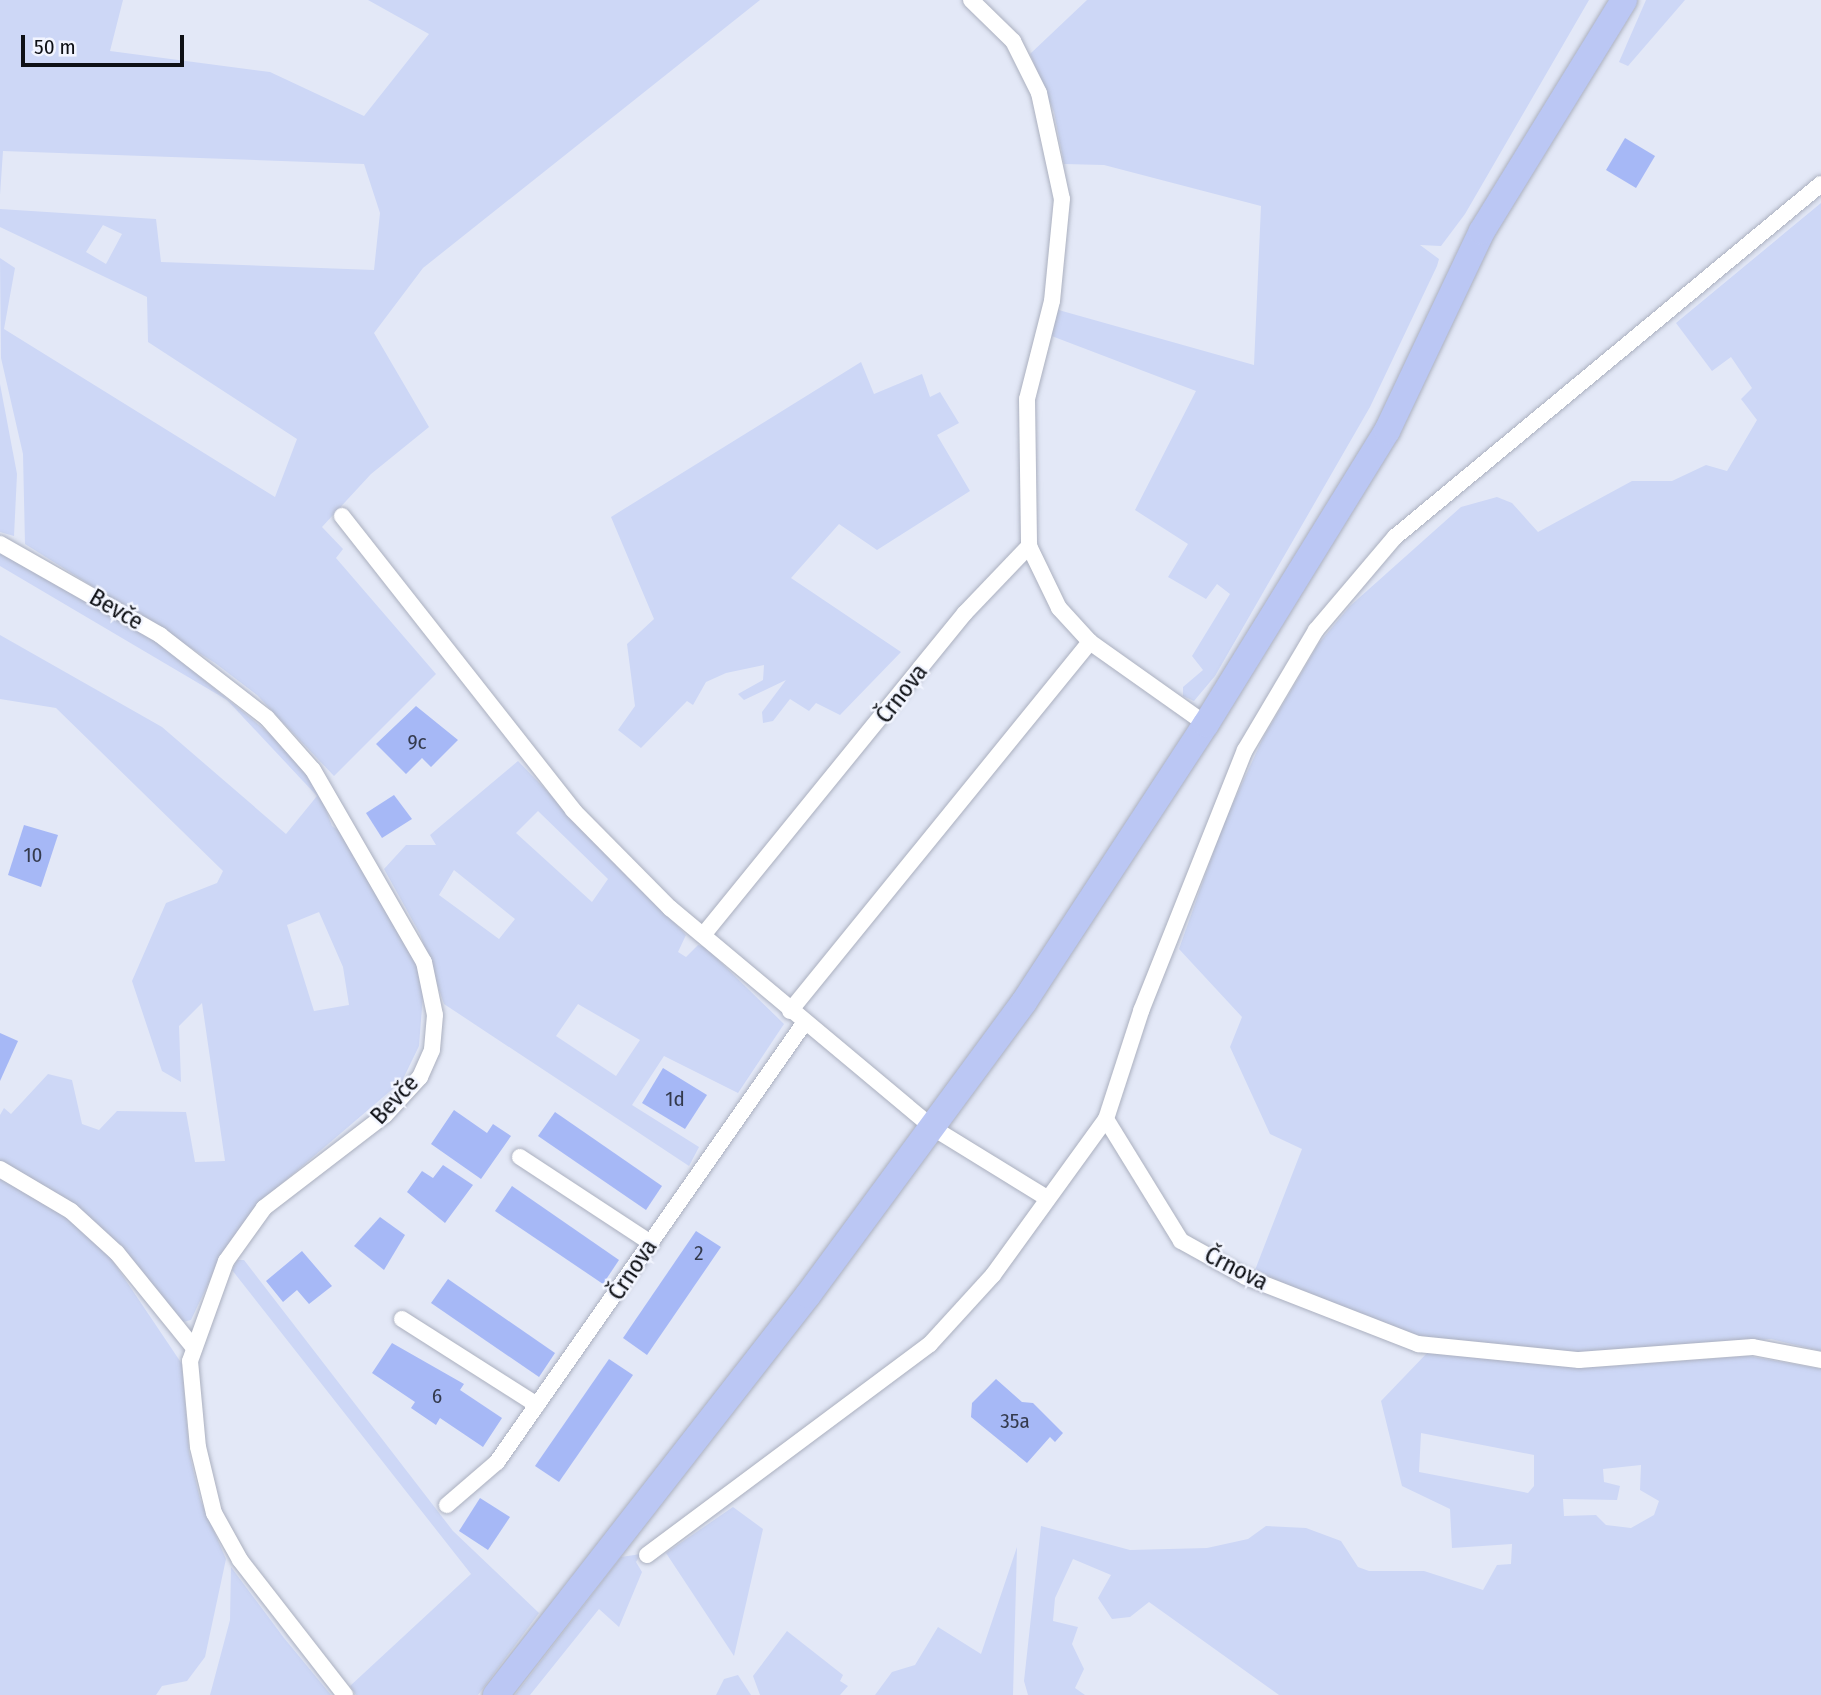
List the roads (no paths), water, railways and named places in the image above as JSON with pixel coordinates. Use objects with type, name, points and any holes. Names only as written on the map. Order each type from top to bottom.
[{"type":"main road","points":[[496,1695],[933,1128],[1206,724],[1387,431],[1482,231],[1624,0]]},
{"type":"street","points":[[971,0],[1013,41],[1040,93],[1062,199],[1052,301],[1027,399],[1029,546],[1059,608],[1090,642],[1206,724]]},
{"type":"street","points":[[647,1555],[930,1344],[993,1276],[1106,1119],[1141,1011],[1245,750],[1316,630],[1395,537],[1821,184]]},
{"type":"street","points":[[342,516],[573,810],[790,1011],[933,1128],[1047,1198]]},
{"type":"street","name":"Bevče","points":[[0,544],[160,635],[267,718],[313,770],[424,962],[435,1015],[432,1050],[419,1077],[386,1115],[264,1208],[226,1261],[194,1348],[198,1447],[214,1513],[240,1560],[345,1695]]},
{"type":"street","name":"Črnova","points":[[704,933],[965,613],[1029,546]]},
{"type":"street","points":[[790,1011],[1090,642]]},
{"type":"street","name":"Črnova","points":[[447,1505],[497,1462],[805,1022]]},
{"type":"street","name":"Črnova","points":[[1106,1119],[1181,1241],[1245,1277],[1418,1343],[1579,1360],[1753,1347],[1821,1360]]},
{"type":"street","points":[[520,1157],[651,1243]]},
{"type":"street","points":[[0,1168],[71,1211],[117,1253],[194,1348]]},
{"type":"street","points":[[402,1319],[537,1405]]}]
